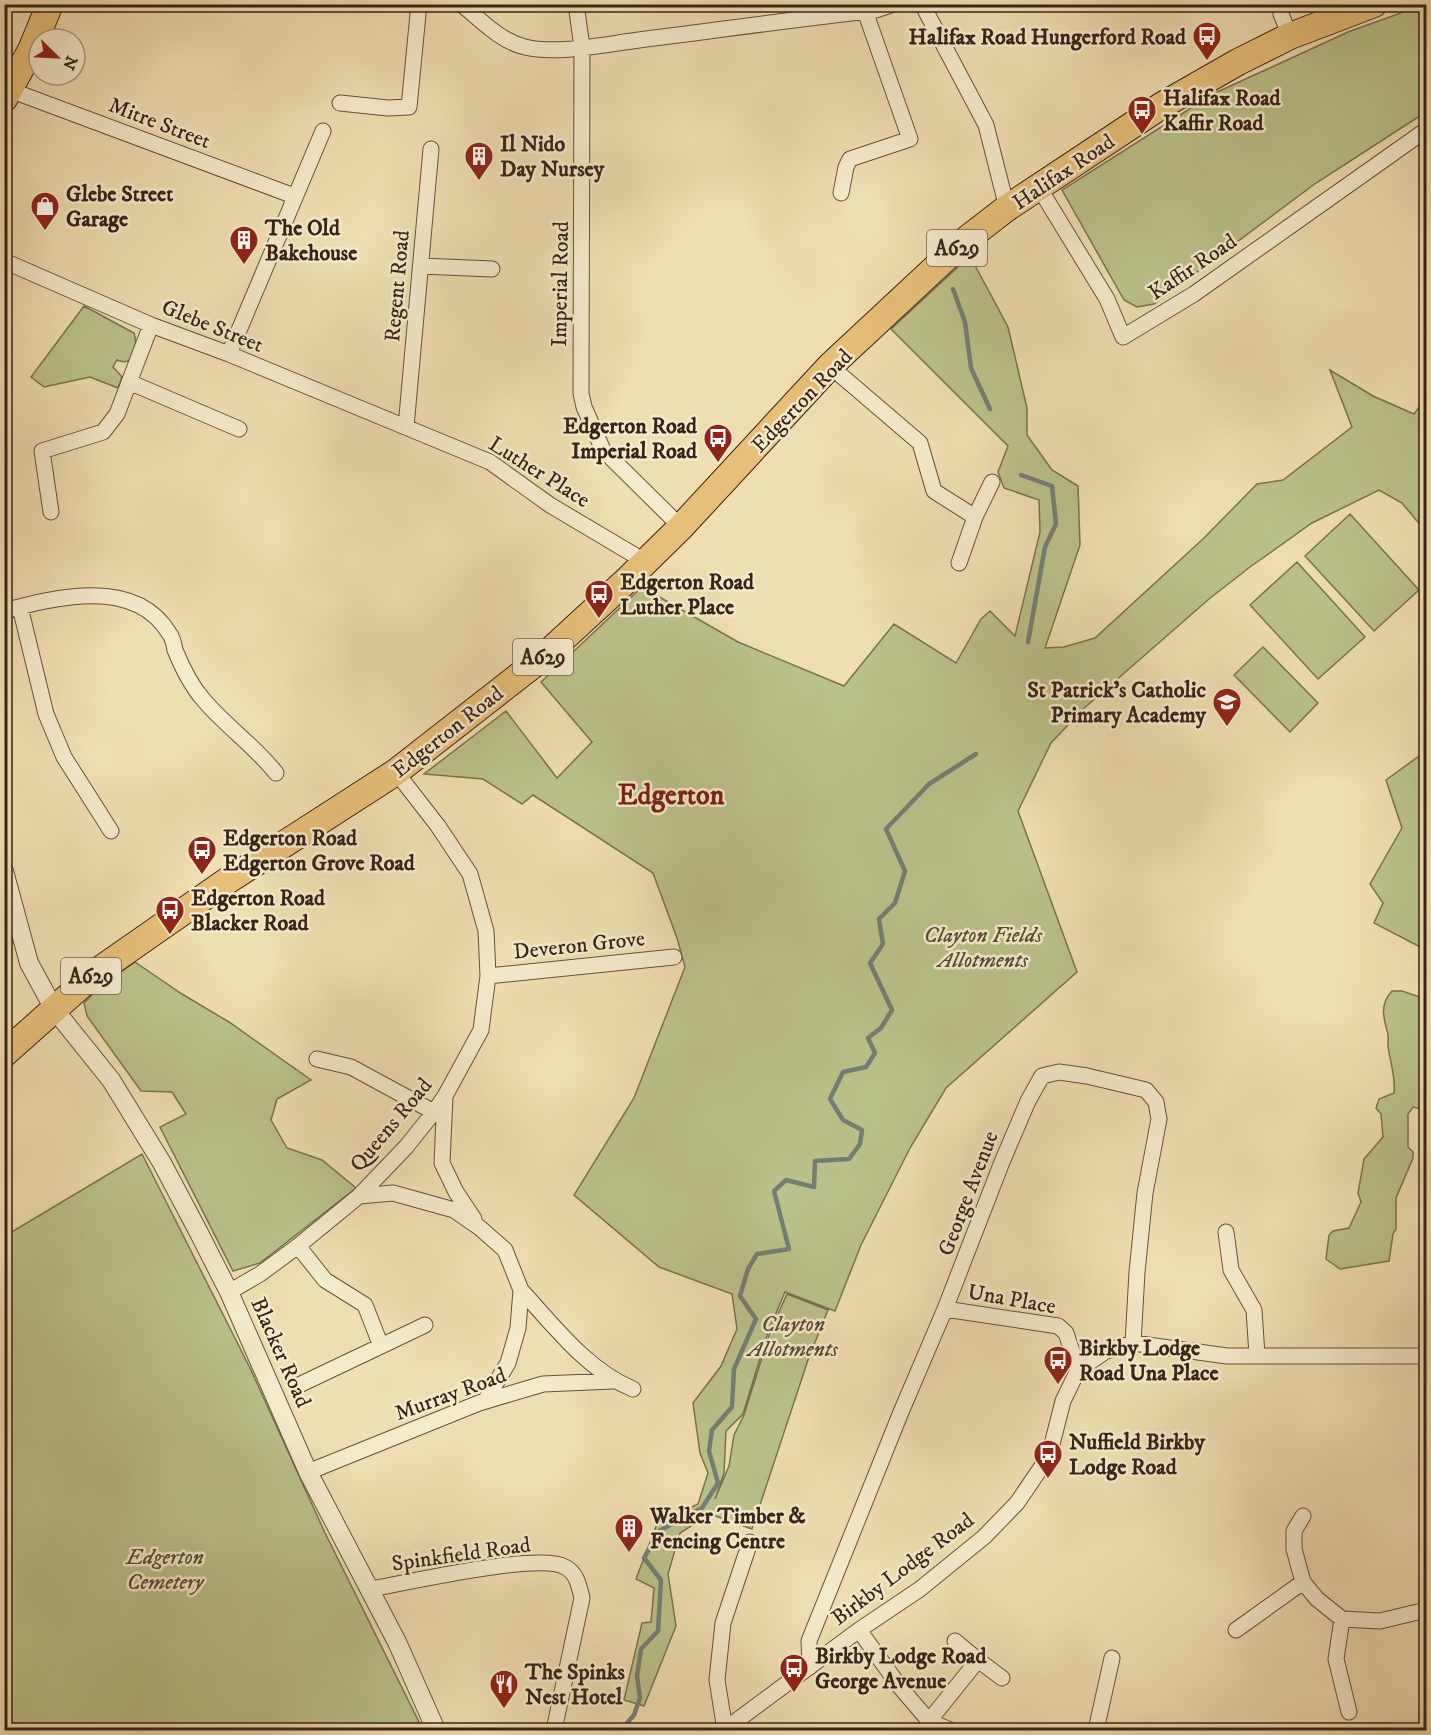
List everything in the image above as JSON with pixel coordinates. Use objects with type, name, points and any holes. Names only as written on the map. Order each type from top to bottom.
[{"type":"highway","points":[[7,94],[31,50],[50,4]]},
{"type":"highway","name":"Halifax Road","points":[[900,302],[963,242],[1007,208],[1161,106],[1290,36],[1374,4]]},
{"type":"highway","name":"Edgerton Road","points":[[54,1009],[95,973],[217,888],[396,772],[542,658],[646,562],[830,366],[900,302]]},
{"type":"highway","name":"A629","points":[[4,1054],[54,1009]]},
{"type":"street","points":[[340,104],[388,108],[409,107],[419,4]]},
{"type":"street","points":[[461,4],[507,40],[523,47],[539,50],[582,47],[865,11],[894,4]]},
{"type":"street","name":"Imperial Road","points":[[576,4],[582,47],[581,393],[584,407],[603,450],[681,527]]},
{"type":"street","points":[[922,4],[986,125],[1007,208]]},
{"type":"street","points":[[1280,4],[1281,14],[1290,36]]},
{"type":"street","points":[[842,193],[846,167],[850,159],[910,139],[865,11]]},
{"type":"street","name":"Mitre Street","points":[[7,94],[294,196]]},
{"type":"street","name":"Kaffir Road","points":[[1038,186],[1107,299],[1123,338],[1194,294],[1426,129]]},
{"type":"street","points":[[229,354],[322,130]]},
{"type":"street","name":"Regent Road","points":[[406,427],[431,149]]},
{"type":"street","name":"Glebe Street","points":[[4,261],[152,325],[406,427]]},
{"type":"street","points":[[421,266],[492,269]]},
{"type":"street","points":[[51,512],[42,451],[103,432],[117,414],[152,325]]},
{"type":"street","points":[[830,366],[920,442],[934,491],[975,517]]},
{"type":"street","points":[[129,382],[239,429]]},
{"type":"street","name":"Luther Place","points":[[406,427],[490,462],[550,505],[646,562]]},
{"type":"street","points":[[959,563],[975,517],[992,482]]},
{"type":"street","points":[[4,611],[74,596],[102,596],[128,601],[154,613],[170,634],[187,677],[201,698],[276,773]]},
{"type":"street","points":[[20,607],[46,714],[64,757],[111,831]]},
{"type":"street","name":"Queens Road","points":[[230,1292],[260,1274],[298,1246],[359,1196],[434,1112],[481,1030],[488,976],[486,931],[470,874],[438,826],[396,772]]},
{"type":"street","name":"Blacker Road","points":[[4,871],[29,963],[54,1009],[111,1080],[162,1163],[230,1292],[308,1472],[397,1642],[436,1731]]},
{"type":"street","name":"Deveron Grove","points":[[488,976],[674,957]]},
{"type":"street","points":[[316,1059],[351,1067],[434,1112]]},
{"type":"street","name":"George Avenue","points":[[810,1667],[809,1641],[945,1309],[1006,1152],[1028,1101],[1042,1076],[1059,1072],[1087,1076],[1146,1090],[1156,1102],[1159,1119],[1145,1193],[1133,1343]]},
{"type":"street","points":[[445,1096],[442,1163],[456,1192],[480,1228]]},
{"type":"street","points":[[359,1196],[393,1193],[427,1201],[454,1210],[480,1228],[505,1250],[521,1290],[573,1346],[613,1381],[633,1389]]},
{"type":"street","points":[[1226,1232],[1231,1270],[1254,1310],[1257,1355]]},
{"type":"street","points":[[298,1246],[325,1280],[365,1305],[381,1346]]},
{"type":"street","points":[[484,1401],[508,1363],[518,1329],[521,1290]]},
{"type":"street","name":"Una Place","points":[[945,1309],[1058,1326],[1066,1333],[1078,1370]]},
{"type":"street","points":[[298,1385],[425,1324]]},
{"type":"street","points":[[1078,1370],[1106,1351],[1133,1343],[1227,1356],[1426,1356]]},
{"type":"street","name":"Birkby Lodge Road","points":[[724,1730],[859,1630],[920,1589],[984,1537],[1017,1503],[1049,1456],[1063,1401],[1078,1370]]},
{"type":"street","name":"Murray Road","points":[[308,1472],[484,1401],[543,1384],[613,1381]]},
{"type":"street","points":[[1303,1516],[1294,1531],[1293,1550],[1303,1582],[1317,1599],[1342,1619],[1380,1621],[1426,1610]]},
{"type":"street","points":[[724,1730],[717,1680],[723,1623],[750,1542]]},
{"type":"street","name":"Spinkfield Road","points":[[370,1589],[507,1564],[549,1563],[566,1567],[578,1580],[582,1598],[554,1731]]},
{"type":"street","points":[[1236,1630],[1303,1582]]},
{"type":"street","points":[[1342,1619],[1336,1659],[1349,1712]]},
{"type":"street","points":[[859,1630],[900,1687],[929,1721],[950,1731]]},
{"type":"street","points":[[955,1641],[1002,1678]]},
{"type":"street","points":[[1096,1731],[1112,1658]]},
{"type":"street","points":[[929,1721],[978,1660]]},
{"type":"green space","points":[[1426,5],[1426,112],[1316,183],[1154,304],[1137,307],[1124,300],[1062,190],[1213,94],[1348,32]]},
{"type":"green space","points":[[970,256],[1008,327],[1027,408],[1027,435],[1052,470],[1078,486],[1080,545],[1045,648],[1064,647],[1095,638],[1204,538],[1257,484],[1283,480],[1352,427],[1330,370],[1373,396],[1414,414],[1426,398],[1426,532],[1402,503],[1379,490],[1312,523],[1209,599],[1082,710],[1051,743],[1018,811],[1077,972],[946,1088],[910,1148],[861,1245],[835,1311],[785,1292],[768,1332],[743,1414],[726,1431],[724,1473],[715,1499],[729,1466],[734,1435],[744,1415],[770,1332],[787,1294],[828,1310],[809,1357],[752,1529],[710,1514],[680,1533],[668,1574],[676,1626],[644,1706],[624,1700],[642,1623],[651,1622],[654,1588],[636,1579],[657,1524],[698,1504],[708,1473],[700,1453],[693,1403],[721,1366],[737,1329],[732,1294],[659,1267],[574,1195],[634,1098],[685,967],[653,873],[533,795],[522,804],[483,779],[424,774],[506,711],[557,778],[592,742],[541,682],[642,587],[738,642],[844,686],[894,624],[956,663],[981,619],[990,611],[1015,636],[1040,532],[1039,500],[1004,488],[998,472],[1008,446],[891,329]]},
{"type":"green space","points":[[84,306],[134,333],[136,344],[134,354],[128,361],[117,360],[113,367],[122,377],[118,388],[90,377],[44,387],[31,377]]},
{"type":"green space","points":[[1350,514],[1419,590],[1374,631],[1305,556]]},
{"type":"green space","points":[[1297,562],[1365,637],[1318,679],[1250,605]]},
{"type":"green space","points":[[1263,647],[1318,703],[1290,732],[1234,675]]},
{"type":"green space","points":[[1426,751],[1426,950],[1374,923],[1383,903],[1370,884],[1402,828],[1386,780]]},
{"type":"green space","points":[[135,962],[229,1022],[311,1080],[277,1099],[271,1120],[287,1148],[322,1160],[356,1188],[260,1263],[233,1271],[160,1127],[186,1114],[172,1092],[141,1091],[87,1016],[84,1003],[100,987]]},
{"type":"green space","points":[[1392,991],[1402,991],[1426,999],[1426,1110],[1413,1107],[1408,1114],[1408,1147],[1413,1152],[1413,1158],[1396,1198],[1396,1229],[1393,1234],[1389,1261],[1340,1269],[1326,1259],[1329,1235],[1333,1231],[1349,1228],[1361,1202],[1358,1193],[1364,1159],[1383,1137],[1381,1114],[1376,1108],[1379,1099],[1394,1093],[1394,1075],[1384,1020],[1384,1005]]},
{"type":"green space","name":"Edgerton Cemetery","points":[[142,1154],[250,1368],[325,1533],[423,1730],[5,1730],[5,1236]]},
{"type":"waterway","points":[[953,289],[965,322],[971,368],[990,409]]},
{"type":"waterway","points":[[1021,475],[1052,486],[1056,524],[1045,547],[1028,642]]},
{"type":"waterway","points":[[621,1730],[634,1715],[640,1698],[637,1676],[641,1649],[658,1631],[661,1580],[644,1558],[659,1531],[702,1508],[718,1483],[709,1451],[712,1430],[732,1407],[734,1369],[756,1319],[740,1296],[748,1269],[757,1254],[789,1249],[774,1191],[786,1180],[814,1187],[815,1161],[849,1159],[860,1144],[862,1130],[843,1120],[830,1099],[843,1072],[866,1067],[875,1053],[868,1038],[881,1028],[892,1010],[870,963],[883,944],[879,919],[895,903],[905,871],[886,829],[929,784],[976,754]]},
{"type":"place","name":"Halifax Road Hungerford Road","points":[[1207,62]]},
{"type":"place","name":"Halifax Road Kaffir Road","points":[[1142,136]]},
{"type":"place","name":"Il Nido Day Nursey","points":[[479,182]]},
{"type":"place","name":"Glebe Street Garage","points":[[45,232]]},
{"type":"place","name":"The Old Bakehouse","points":[[244,266]]},
{"type":"place","name":"Edgerton Road Imperial Road","points":[[718,464]]},
{"type":"place","name":"Edgerton Road Luther Place","points":[[599,620]]},
{"type":"place","name":"St Patrick's Catholic Primary Academy","points":[[1227,728]]},
{"type":"place","name":"Edgerton Road Edgerton Grove Road","points":[[202,876]]},
{"type":"place","name":"Edgerton Road Blacker Road","points":[[170,936]]},
{"type":"place","name":"Birkby Lodge Road Una Place","points":[[1058,1386]]},
{"type":"place","name":"Nuffield Birkby Lodge Road","points":[[1048,1480]]},
{"type":"place","name":"Walker Timber & Fencing Centre","points":[[629,1554]]},
{"type":"place","name":"Birkby Lodge Road George Avenue","points":[[794,1694]]},
{"type":"place","name":"The Spinks Nest Hotel","points":[[504,1710]]},
{"type":"district","name":"Edgerton","points":[[671,794]]},
{"type":"park label","name":"Clayton Fields Allotments","points":[[983,946]]},
{"type":"park label","name":"Clayton Allotments","points":[[793,1336]]}]
